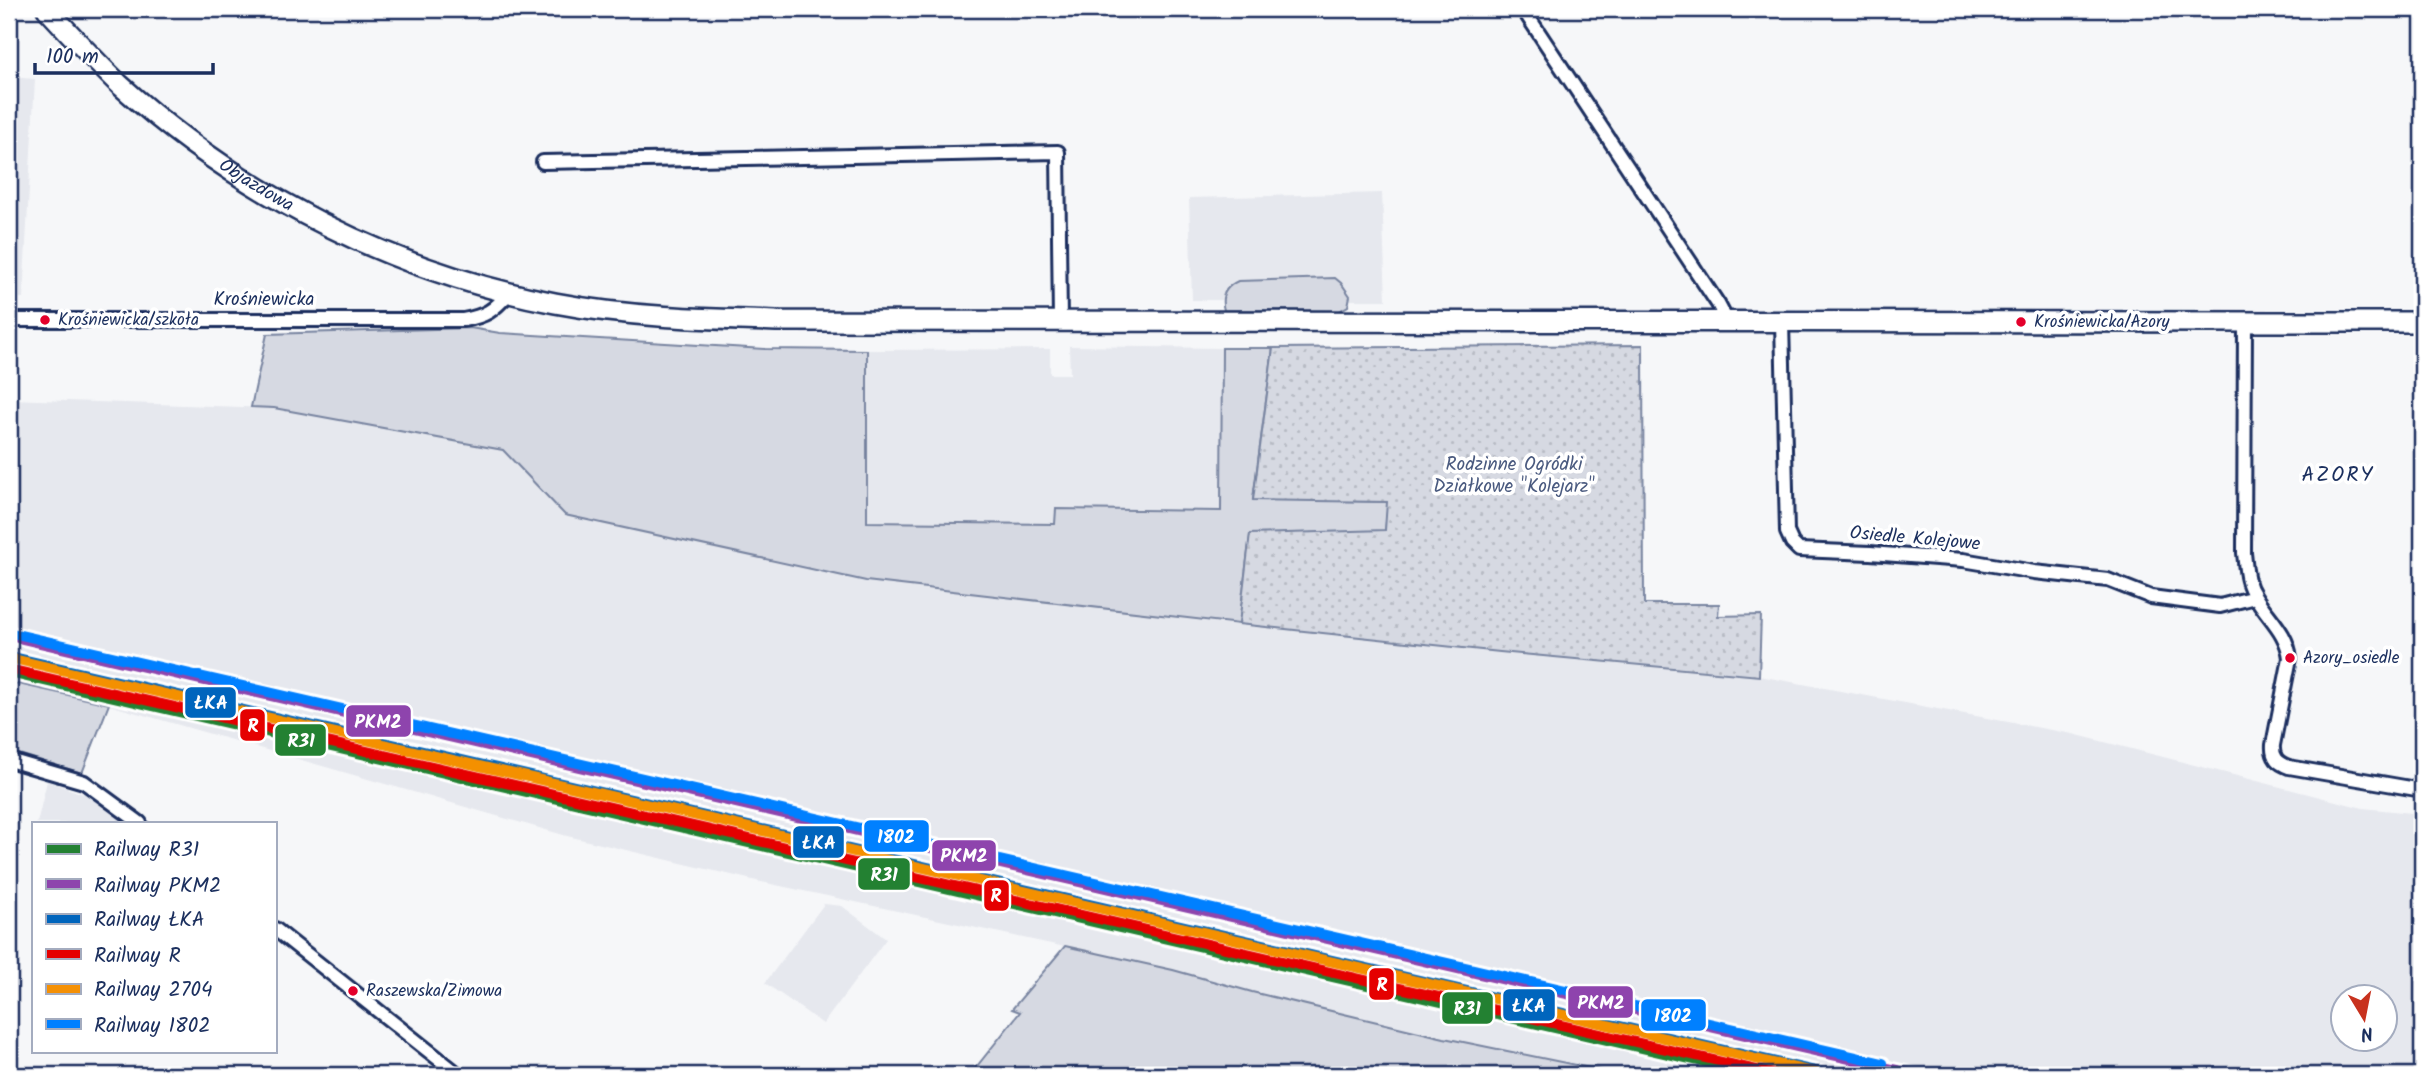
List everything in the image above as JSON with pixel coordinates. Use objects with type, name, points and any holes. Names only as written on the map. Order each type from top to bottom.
[{"type":"main road","name":"Objazdowa","points":[[47,9],[118,83],[154,114],[228,169],[274,198],[319,222],[400,258],[509,293],[600,310],[700,319],[2422,322]]},
{"type":"street","points":[[1523,9],[1727,321]]},
{"type":"street","points":[[543,162],[1058,152],[1060,321]]},
{"type":"street","name":"Krośniewicka","points":[[9,320],[463,320],[483,317],[509,293]]},
{"type":"street","points":[[2245,321],[2246,575],[2255,597],[2288,645],[2290,658],[2272,749],[2279,763],[2289,767],[2422,790]]},
{"type":"street","name":"Osiedle Kolejowe","points":[[1782,322],[1787,532],[1799,550],[1963,560],[2034,572],[2108,580],[2151,597],[2220,606],[2255,597]]},
{"type":"street","points":[[9,760],[84,782],[139,822]]},
{"type":"street","points":[[276,930],[459,1075]]},
{"type":"shaded area","points":[[9,77],[35,79],[23,298],[9,298]]},
{"type":"shaded area","points":[[1382,193],[1386,300],[1192,300],[1189,198]]},
{"type":"shaded area","points":[[1069,346],[1222,348],[1222,511],[1056,509],[1055,524],[867,523],[867,350],[1050,349],[1050,374],[1070,374]]},
{"type":"shaded area","points":[[9,399],[274,408],[503,450],[565,515],[866,581],[1500,652],[1759,676],[2073,734],[2363,808],[2422,814],[2422,1075],[1624,1075],[1444,1038],[1194,978],[1173,970],[757,881],[567,836],[109,705],[9,682]]},
{"type":"shaded area","points":[[47,781],[83,794],[84,791],[124,822],[37,822]]},
{"type":"shaded area","points":[[824,904],[842,906],[886,939],[823,1024],[765,983]]},
{"type":"green space","points":[[1335,278],[1350,296],[1348,306],[1339,311],[1224,310],[1225,292],[1238,281]]},
{"type":"green space","points":[[470,328],[500,333],[765,349],[867,350],[867,522],[1055,524],[1056,509],[1221,511],[1222,348],[1273,348],[1253,499],[1388,502],[1385,531],[1250,535],[1239,624],[866,581],[565,515],[503,450],[274,408],[251,407],[267,334]]},
{"type":"green space","name":"Rodzinne Ogródki Działkowe \"Kolejarz\"","points":[[1643,345],[1644,604],[1719,604],[1718,616],[1761,615],[1759,676],[1239,624],[1250,534],[1385,530],[1387,502],[1253,500],[1273,348]]},
{"type":"green space","points":[[9,682],[109,704],[82,773],[9,751]]},
{"type":"green space","points":[[1065,946],[1173,970],[1252,992],[1444,1038],[1624,1075],[970,1075],[1020,1012],[1012,1009]]},
{"type":"rail line","name":"1802","points":[[12,633],[1883,1063]]},
{"type":"rail line","name":"PKM2","points":[[9,636],[1919,1075]]},
{"type":"rail line","name":"ŁKA","points":[[9,656],[1833,1075]]},
{"type":"rail line","name":"2704","points":[[9,658],[1826,1075]]},
{"type":"rail line","name":"R","points":[[9,669],[1779,1075]]},
{"type":"rail line","name":"R31","points":[[9,673],[1759,1075]]},
{"type":"place","name":"Krośniewicka/szkoła","points":[[45,320]]},
{"type":"place","name":"Krośniewicka/Azory","points":[[2021,322]]},
{"type":"place","name":"Azory_osiedle","points":[[2290,658]]},
{"type":"place","name":"Raszewska/Zimowa","points":[[353,991]]},
{"type":"district","name":"AZORY","points":[[2338,475]]}]
